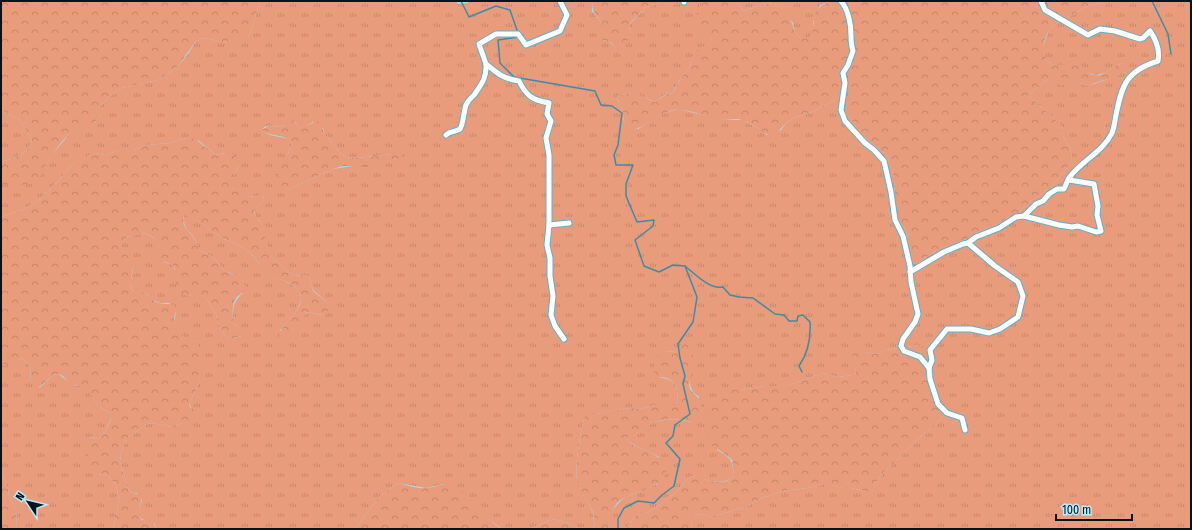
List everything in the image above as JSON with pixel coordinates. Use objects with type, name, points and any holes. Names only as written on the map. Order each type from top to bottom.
[{"type":"street","points":[[446,135],[451,131],[461,128],[463,114],[468,101],[483,84],[484,76],[487,71],[479,44],[496,34],[518,34],[526,45],[560,31],[567,15],[560,1]]},
{"type":"street","points":[[841,1],[844,5],[849,20],[851,34],[850,44],[853,51],[848,65],[843,73],[845,83],[841,110],[845,121],[884,161],[895,220],[903,236],[910,266],[918,314],[915,322],[903,339],[901,346],[904,351],[920,357],[929,368]]},
{"type":"street","points":[[1024,216],[1036,204],[1043,201],[1049,194],[1057,189],[1064,189],[1068,180],[1102,146],[1112,133],[1118,104],[1126,81],[1133,73],[1158,61],[1160,52],[1150,31],[1140,39],[1115,31],[1100,29],[1088,35],[1045,10],[1041,1]]},
{"type":"street","points":[[486,64],[508,80],[519,81],[530,98],[549,103],[547,114],[551,122],[546,138],[549,155],[549,225],[547,245],[550,258],[550,276],[553,296],[551,315],[564,339]]},
{"type":"street","points":[[910,272],[944,252],[968,243],[976,237],[999,228],[1016,217],[1024,216],[1059,225],[1072,227],[1078,226],[1096,232],[1101,231],[1096,215],[1098,206],[1094,184],[1068,180]]},
{"type":"street","points":[[549,225],[569,223]]},
{"type":"street","points":[[965,430],[962,418],[947,413],[938,404],[930,379],[929,368],[932,360],[930,350],[947,329],[971,329],[989,333],[1000,329],[1018,316],[1023,296],[1018,282],[995,266],[968,243]]},
{"type":"green space","points":[[1,1],[260,1],[251,32],[248,36],[223,42],[204,38],[196,41],[178,66],[171,72],[158,80],[122,88],[110,96],[100,106],[100,114],[95,122],[71,133],[64,139],[38,179],[33,183],[20,185],[1,184],[1,162],[20,155],[28,149],[32,140],[20,120],[4,111],[1,111]]},
{"type":"green space","points":[[260,1],[456,1],[458,4],[468,3],[468,1],[592,1],[592,11],[603,26],[602,41],[607,40],[617,49],[629,36],[629,25],[646,7],[656,5],[659,1],[703,1],[698,13],[706,33],[712,40],[692,57],[690,66],[672,94],[667,93],[655,102],[632,94],[617,97],[621,105],[624,122],[638,129],[664,113],[678,109],[724,120],[743,120],[763,131],[766,135],[781,130],[786,123],[794,118],[812,112],[838,98],[845,99],[848,115],[853,123],[869,141],[883,152],[888,159],[894,177],[895,200],[898,217],[907,233],[906,238],[916,264],[940,248],[967,239],[975,233],[1015,215],[1031,201],[1050,188],[1069,166],[1072,157],[1070,148],[1063,136],[1061,125],[1028,95],[1048,79],[1064,84],[1075,80],[1083,85],[1091,85],[1120,74],[1122,63],[1105,73],[1095,75],[1074,65],[1052,65],[1045,58],[1042,49],[1052,26],[1090,5],[1107,1],[1191,1],[1191,529],[692,529],[691,522],[693,516],[702,514],[712,517],[748,506],[764,497],[782,491],[831,485],[842,488],[873,491],[876,482],[884,472],[917,439],[936,425],[945,413],[937,405],[918,345],[886,350],[877,354],[864,352],[855,368],[856,373],[852,375],[838,377],[823,373],[786,386],[765,386],[740,390],[724,390],[717,450],[730,460],[734,475],[730,479],[720,482],[714,482],[691,476],[676,492],[657,507],[645,514],[636,515],[626,529],[609,529],[608,524],[610,515],[615,507],[626,497],[658,484],[659,457],[629,442],[627,439],[629,435],[634,436],[640,430],[660,421],[683,420],[691,422],[699,397],[691,389],[690,384],[690,375],[694,360],[675,352],[665,351],[659,378],[665,378],[675,385],[678,402],[675,405],[655,405],[641,409],[631,408],[614,410],[585,416],[578,450],[576,470],[578,484],[593,514],[594,527],[590,529],[579,529],[572,524],[554,519],[529,529],[502,529],[443,484],[426,488],[398,483],[380,496],[356,529],[156,529],[155,524],[145,521],[139,514],[142,500],[137,493],[129,491],[120,462],[121,452],[126,439],[147,424],[152,423],[173,427],[182,423],[193,411],[189,403],[196,390],[200,377],[197,343],[180,335],[175,321],[176,313],[169,303],[160,303],[150,299],[148,295],[144,293],[134,292],[132,290],[132,265],[130,259],[122,250],[121,247],[123,241],[131,236],[146,233],[158,241],[164,262],[173,265],[185,295],[206,298],[216,314],[218,324],[226,337],[231,339],[241,336],[243,331],[233,323],[233,313],[235,302],[244,292],[234,274],[225,271],[213,257],[199,250],[194,237],[186,227],[184,214],[195,219],[223,238],[240,246],[252,255],[266,271],[297,289],[300,293],[301,302],[280,331],[292,331],[303,316],[308,312],[321,315],[327,302],[313,290],[307,276],[293,276],[274,260],[269,253],[260,221],[256,218],[254,210],[264,200],[263,195],[250,197],[232,187],[232,178],[239,165],[239,160],[224,153],[220,155],[215,154],[199,141],[187,138],[170,143],[147,145],[134,150],[120,150],[105,155],[95,153],[71,165],[62,177],[38,201],[22,210],[1,217],[1,184],[8,183],[21,185],[45,167],[52,155],[69,134],[95,122],[100,116],[100,106],[110,96],[122,88],[158,80],[171,72],[188,54],[196,41],[204,38],[223,42],[248,36],[251,32]],"holes":[[[295,122],[302,129],[313,122],[323,128],[324,133],[339,152],[346,157],[357,158],[393,154],[397,159],[333,169],[288,190],[283,164],[292,143],[289,139],[270,135],[263,131],[263,128],[267,126],[280,127]]]},
{"type":"green space","points":[[592,1],[659,1],[656,5],[646,7],[629,25],[630,34],[625,48],[622,51],[617,49],[608,41],[597,41],[600,30],[603,26],[593,10]]},
{"type":"green space","points":[[703,1],[736,1],[743,11],[769,3],[778,5],[789,15],[795,32],[801,39],[810,39],[816,12],[824,4],[831,1],[1107,1],[1090,5],[1052,26],[1044,41],[1043,51],[1048,61],[1052,65],[1074,65],[1092,75],[1104,74],[1116,66],[1126,62],[1128,66],[1124,71],[1115,77],[1088,86],[1075,81],[1061,86],[1048,79],[1028,95],[1061,125],[1063,136],[1070,148],[1072,157],[1069,166],[1050,188],[1031,201],[1015,215],[975,233],[967,239],[940,248],[916,264],[911,258],[908,249],[907,233],[898,217],[895,200],[894,177],[888,159],[883,152],[869,141],[853,123],[848,115],[845,99],[838,98],[812,112],[794,118],[786,123],[773,137],[742,120],[723,120],[684,110],[673,110],[667,112],[645,125],[628,130],[624,122],[621,106],[617,97],[623,94],[633,93],[655,102],[668,93],[672,94],[690,66],[695,52],[712,40],[700,29],[696,20]]},
{"type":"green space","points":[[736,1],[831,1],[820,5],[813,22],[813,31],[810,39],[801,39],[795,32],[793,23],[778,5],[769,3],[743,11]]},
{"type":"green space","points":[[1,111],[4,111],[20,120],[32,140],[28,149],[20,155],[1,162]]},
{"type":"green space","points":[[292,119],[302,128],[317,121],[321,124],[324,133],[339,152],[346,157],[357,158],[402,153],[401,158],[367,166],[343,166],[333,169],[288,190],[281,191],[273,187],[273,181],[277,170],[292,143],[286,138],[267,133],[263,131],[263,129],[271,125],[280,127],[284,126],[288,120]]},
{"type":"green space","points":[[187,138],[195,139],[215,154],[220,155],[228,152],[232,153],[239,160],[239,165],[232,178],[232,187],[235,190],[240,190],[250,197],[263,195],[264,200],[254,211],[262,225],[269,252],[274,260],[293,276],[307,276],[310,280],[313,291],[327,302],[329,308],[323,315],[307,312],[294,329],[281,338],[279,337],[284,327],[301,303],[301,298],[296,289],[288,282],[268,273],[244,248],[226,240],[195,219],[184,215],[184,226],[195,240],[199,250],[213,257],[225,271],[238,276],[247,288],[235,300],[233,310],[233,323],[244,331],[241,336],[231,339],[226,337],[218,324],[216,314],[206,298],[180,294],[175,278],[175,269],[173,265],[160,260],[157,254],[160,247],[155,239],[146,233],[127,237],[123,242],[122,249],[131,260],[131,288],[134,292],[142,292],[146,294],[154,301],[175,306],[177,308],[174,318],[180,334],[197,343],[202,356],[200,377],[196,390],[189,403],[190,407],[198,412],[195,417],[173,427],[152,423],[147,424],[126,439],[121,452],[120,462],[129,491],[142,495],[139,511],[140,517],[142,520],[153,523],[156,529],[113,529],[118,506],[117,489],[107,474],[97,475],[88,472],[85,460],[89,452],[84,450],[82,442],[88,438],[99,439],[105,432],[111,420],[110,413],[98,406],[86,387],[71,385],[63,376],[58,374],[54,375],[38,388],[30,381],[30,367],[20,358],[12,365],[7,366],[1,364],[1,217],[22,210],[38,201],[62,177],[71,165],[91,154],[95,153],[105,155],[120,150],[134,150],[147,145],[170,143]]},
{"type":"green space","points":[[682,344],[687,344],[690,347],[695,360],[689,384],[690,389],[701,401],[700,413],[691,422],[675,419],[660,420],[640,430],[634,436],[629,436],[627,439],[630,443],[658,457],[666,468],[664,476],[654,486],[630,495],[617,503],[609,522],[609,529],[590,529],[594,527],[593,514],[589,504],[580,490],[576,469],[585,415],[631,408],[641,409],[655,405],[675,405],[678,402],[675,385],[666,378],[657,377],[653,371],[658,355],[665,351],[675,352]]},
{"type":"green space","points":[[918,345],[925,347],[928,352],[930,386],[945,413],[936,425],[917,439],[884,472],[876,482],[873,492],[831,485],[822,485],[782,491],[764,497],[748,506],[712,517],[702,514],[693,516],[691,522],[692,529],[626,529],[636,515],[645,514],[657,507],[676,492],[691,476],[714,482],[720,482],[730,479],[734,475],[732,460],[710,444],[707,434],[711,405],[724,390],[740,390],[765,386],[786,386],[823,373],[838,377],[852,375],[856,373],[855,368],[850,362],[854,352],[877,354],[886,350]]},
{"type":"green space","points":[[20,358],[30,367],[30,381],[39,388],[54,375],[58,374],[75,386],[86,386],[98,406],[110,413],[111,419],[105,432],[99,439],[90,437],[89,451],[97,475],[107,474],[117,489],[118,506],[113,529],[16,529],[16,509],[9,497],[8,488],[1,471],[1,364],[12,364]]},
{"type":"green space","points":[[1,471],[8,488],[9,497],[16,509],[16,529],[1,529]]},
{"type":"green space","points":[[398,483],[423,488],[443,484],[453,485],[473,500],[489,519],[502,529],[356,529],[380,496]]},
{"type":"green space","points":[[554,519],[572,524],[579,529],[529,529]]},
{"type":"waterway","points":[[461,1],[469,17],[496,6],[510,10],[518,33]]},
{"type":"waterway","points":[[1152,1],[1168,34],[1171,54]]},
{"type":"waterway","points":[[519,37],[498,40],[500,63],[514,77],[595,91],[601,105],[612,106],[622,113],[618,145],[614,155],[616,165],[633,165],[626,184],[626,196],[637,222],[654,220],[653,226],[635,240],[644,266],[659,272],[673,265],[685,266],[697,297],[693,322],[678,344],[685,376],[683,384],[690,414],[675,425],[673,436],[666,443],[680,459],[674,486],[654,503],[638,501],[624,508],[618,519],[618,529]]},
{"type":"waterway","points":[[685,266],[708,284],[723,287],[730,295],[753,298],[775,314],[784,315],[789,321],[797,321],[798,316],[803,315],[810,322],[810,328],[807,350],[799,366],[802,372]]}]
